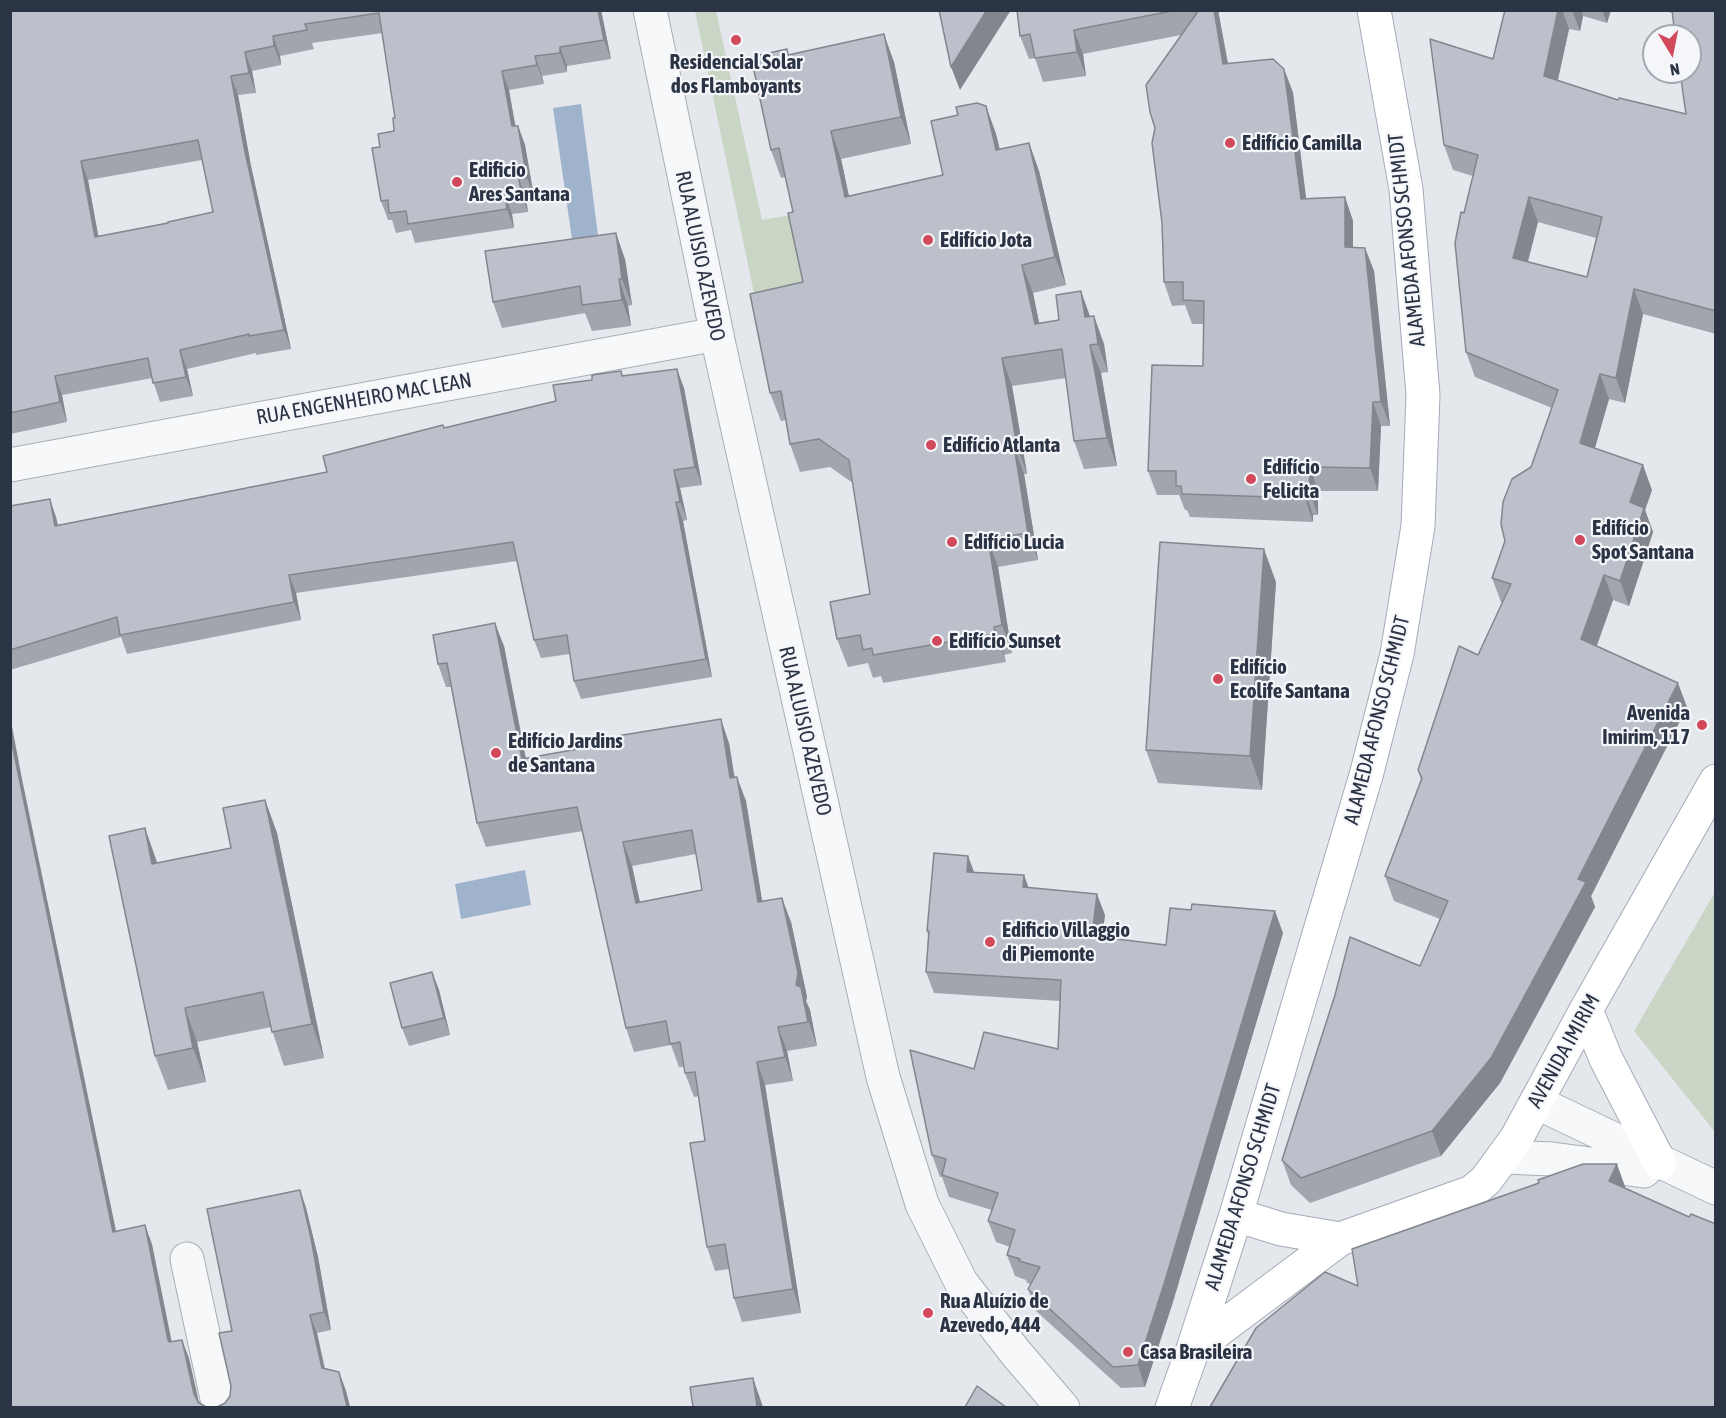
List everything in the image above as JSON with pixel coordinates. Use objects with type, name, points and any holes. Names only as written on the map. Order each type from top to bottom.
[{"type":"main road","name":"ALAMEDA AFONSO SCHMIDT","points":[[1172,1407],[1236,1215],[1370,761],[1397,654],[1418,526],[1423,395],[1407,200],[1374,11]]},
{"type":"main road","name":"AVENIDA IMIRIM","points":[[1193,1349],[1340,1239],[1472,1192],[1486,1180],[1504,1157],[1536,1102],[1716,782]]},
{"type":"main road","points":[[1586,1010],[1606,1059],[1660,1163]]},
{"type":"main road","name":"AVENIDA IMIRIM","points":[[1236,1215],[1281,1229],[1340,1239]]},
{"type":"street","name":"RUA ALUISIO AZEVEDO","points":[[650,10],[717,334],[883,1077],[922,1204],[962,1282],[1015,1353],[1063,1407]]},
{"type":"street","name":"RUA ENGENHEIRO MAC LEAN","points":[[10,465],[717,334]]},
{"type":"street","points":[[1536,1102],[1706,1184]]},
{"type":"street","points":[[1504,1157],[1599,1164],[1706,1184]]},
{"type":"street","points":[[187,1259],[219,1407]]},
{"type":"green space","points":[[695,11],[716,11],[762,220],[791,215],[809,311],[760,322]]},
{"type":"green space","points":[[1715,892],[1715,1132],[1634,1031]]},
{"type":"water","points":[[581,104],[598,235],[572,239],[553,108]]},
{"type":"water","points":[[525,870],[531,905],[461,919],[455,884]]},
{"type":"building","points":[[10,10],[598,10],[604,40],[560,47],[560,53],[535,56],[537,65],[502,71],[512,126],[518,126],[527,178],[519,179],[521,192],[505,195],[507,209],[408,224],[406,211],[389,213],[388,200],[381,201],[372,148],[380,147],[378,134],[394,131],[393,118],[395,118],[379,13],[305,24],[307,30],[273,36],[274,46],[245,52],[249,73],[231,76],[284,330],[249,336],[249,334],[180,350],[186,377],[153,383],[148,358],[55,376],[60,402],[10,413]],"holes":[[[198,140],[213,212],[95,237],[81,161]]]},
{"type":"building","points":[[939,10],[987,10],[951,67]]},
{"type":"building","points":[[1017,10],[1177,10],[1074,30],[1077,52],[1035,58],[1030,34],[1020,36]]},
{"type":"building","points":[[1199,10],[1214,10],[1223,64],[1273,59],[1284,69],[1301,199],[1345,197],[1345,247],[1365,248],[1381,402],[1373,402],[1370,468],[1310,467],[1309,491],[1305,491],[1305,498],[1182,494],[1181,486],[1176,486],[1176,471],[1148,471],[1152,365],[1203,366],[1204,301],[1183,300],[1183,282],[1164,282],[1162,223],[1152,143],[1155,128],[1146,85]]},
{"type":"building","points":[[1505,10],[1558,10],[1544,76],[1618,100],[1619,98],[1686,114],[1682,84],[1702,84],[1702,24],[1674,24],[1672,10],[1716,10],[1716,311],[1634,289],[1616,378],[1600,374],[1580,443],[1643,465],[1630,502],[1644,508],[1620,581],[1604,575],[1581,639],[1678,683],[1578,879],[1586,882],[1491,1058],[1432,1131],[1301,1178],[1282,1160],[1335,995],[1350,937],[1420,966],[1448,901],[1385,876],[1422,778],[1418,770],[1459,646],[1478,655],[1511,584],[1492,578],[1505,541],[1501,524],[1503,502],[1512,479],[1531,467],[1558,390],[1466,352],[1455,243],[1461,212],[1464,213],[1478,155],[1444,145],[1430,39],[1493,59]],"holes":[[[1529,197],[1602,217],[1587,277],[1513,258]]]},
{"type":"building","points":[[884,34],[901,117],[831,131],[845,197],[943,175],[931,121],[958,115],[956,107],[977,103],[986,106],[996,150],[1029,143],[1055,257],[1022,265],[1035,324],[1059,320],[1056,295],[1081,291],[1085,317],[1094,316],[1098,344],[1090,345],[1107,438],[1074,441],[1062,349],[1002,358],[1017,446],[1014,446],[1028,533],[988,539],[1002,625],[994,627],[995,634],[873,655],[872,648],[863,650],[860,635],[837,639],[830,602],[870,594],[849,460],[819,439],[790,444],[781,391],[770,393],[750,294],[803,282],[788,213],[793,212],[779,148],[771,150],[751,57],[787,49],[788,55]]},
{"type":"building","points":[[616,233],[622,279],[619,279],[622,300],[582,305],[580,286],[493,302],[485,251]]},
{"type":"building","points":[[677,369],[695,467],[674,470],[680,502],[676,502],[706,659],[574,681],[567,635],[534,640],[513,542],[289,575],[294,602],[120,635],[117,617],[10,650],[10,506],[50,499],[55,526],[327,472],[323,456],[443,425],[444,428],[556,401],[553,385],[592,380],[592,375],[621,371],[622,376]]},
{"type":"building","name":"Edifício Ecolife Santana","points":[[1160,542],[1264,549],[1250,756],[1146,750]]},
{"type":"building","points":[[495,623],[522,759],[617,742],[617,736],[721,719],[730,778],[737,777],[758,902],[782,898],[798,973],[796,985],[801,987],[808,1022],[778,1027],[785,1057],[757,1062],[793,1289],[734,1298],[725,1244],[707,1247],[690,1143],[705,1141],[695,1072],[685,1073],[680,1042],[670,1044],[666,1021],[626,1028],[577,807],[477,823],[447,663],[438,664],[433,635]],"holes":[[[692,830],[702,890],[636,903],[623,842]]]},
{"type":"building","points":[[10,734],[113,1232],[145,1225],[168,1340],[169,1342],[182,1340],[194,1394],[198,1402],[206,1407],[10,1407]]},
{"type":"building","points":[[265,800],[312,1024],[272,1032],[263,992],[185,1008],[193,1048],[155,1056],[109,836],[145,828],[152,864],[231,848],[223,808]]},
{"type":"building","points":[[934,853],[968,856],[967,872],[1024,875],[1023,887],[1097,894],[1092,936],[1166,945],[1170,908],[1191,910],[1192,904],[1275,911],[1138,1365],[1113,1367],[1028,1289],[1040,1267],[1007,1255],[1015,1230],[988,1221],[998,1193],[942,1175],[946,1159],[932,1155],[910,1050],[974,1069],[984,1032],[1058,1049],[1061,980],[926,972]]},
{"type":"building","points":[[432,972],[444,1018],[402,1028],[390,983]]},
{"type":"building","points":[[1583,1164],[1617,1164],[1609,1181],[1689,1217],[1691,1214],[1716,1224],[1716,1407],[1210,1407],[1256,1328],[1325,1272],[1358,1286],[1352,1249],[1539,1183],[1538,1180]]},
{"type":"building","points":[[300,1190],[324,1312],[310,1315],[322,1368],[339,1372],[347,1407],[217,1407],[225,1403],[230,1396],[231,1386],[219,1333],[232,1331],[207,1209]]},
{"type":"building","points":[[753,1378],[757,1407],[693,1407],[690,1387]]},
{"type":"building","points":[[977,1386],[1006,1407],[965,1407]]},
{"type":"place","name":"Residencial Solar dos Flamboyants","points":[[736,40]]},
{"type":"place","name":"Edifício Camilla","points":[[1230,143]]},
{"type":"place","name":"Edificio Ares Santana","points":[[457,182]]},
{"type":"place","name":"Edifício Jota","points":[[928,240]]},
{"type":"place","name":"Edifício Atlanta","points":[[931,445]]},
{"type":"place","name":"Edifício Felicita","points":[[1251,479]]},
{"type":"place","name":"Edifício Spot Santana","points":[[1580,540]]},
{"type":"place","name":"Edifício Lucia","points":[[952,542]]},
{"type":"place","name":"Edifício Sunset","points":[[937,641]]},
{"type":"place","name":"Edifício Ecolife Santana","points":[[1218,679]]},
{"type":"place","name":"Avenida Imirim, 117","points":[[1702,725]]},
{"type":"place","name":"Edifício Jardins de Santana","points":[[496,753]]},
{"type":"place","name":"Edificio Villaggio di Piemonte","points":[[990,942]]},
{"type":"place","name":"Rua Aluízio de Azevedo, 444","points":[[928,1313]]},
{"type":"place","name":"Casa Brasileira","points":[[1128,1352]]}]
